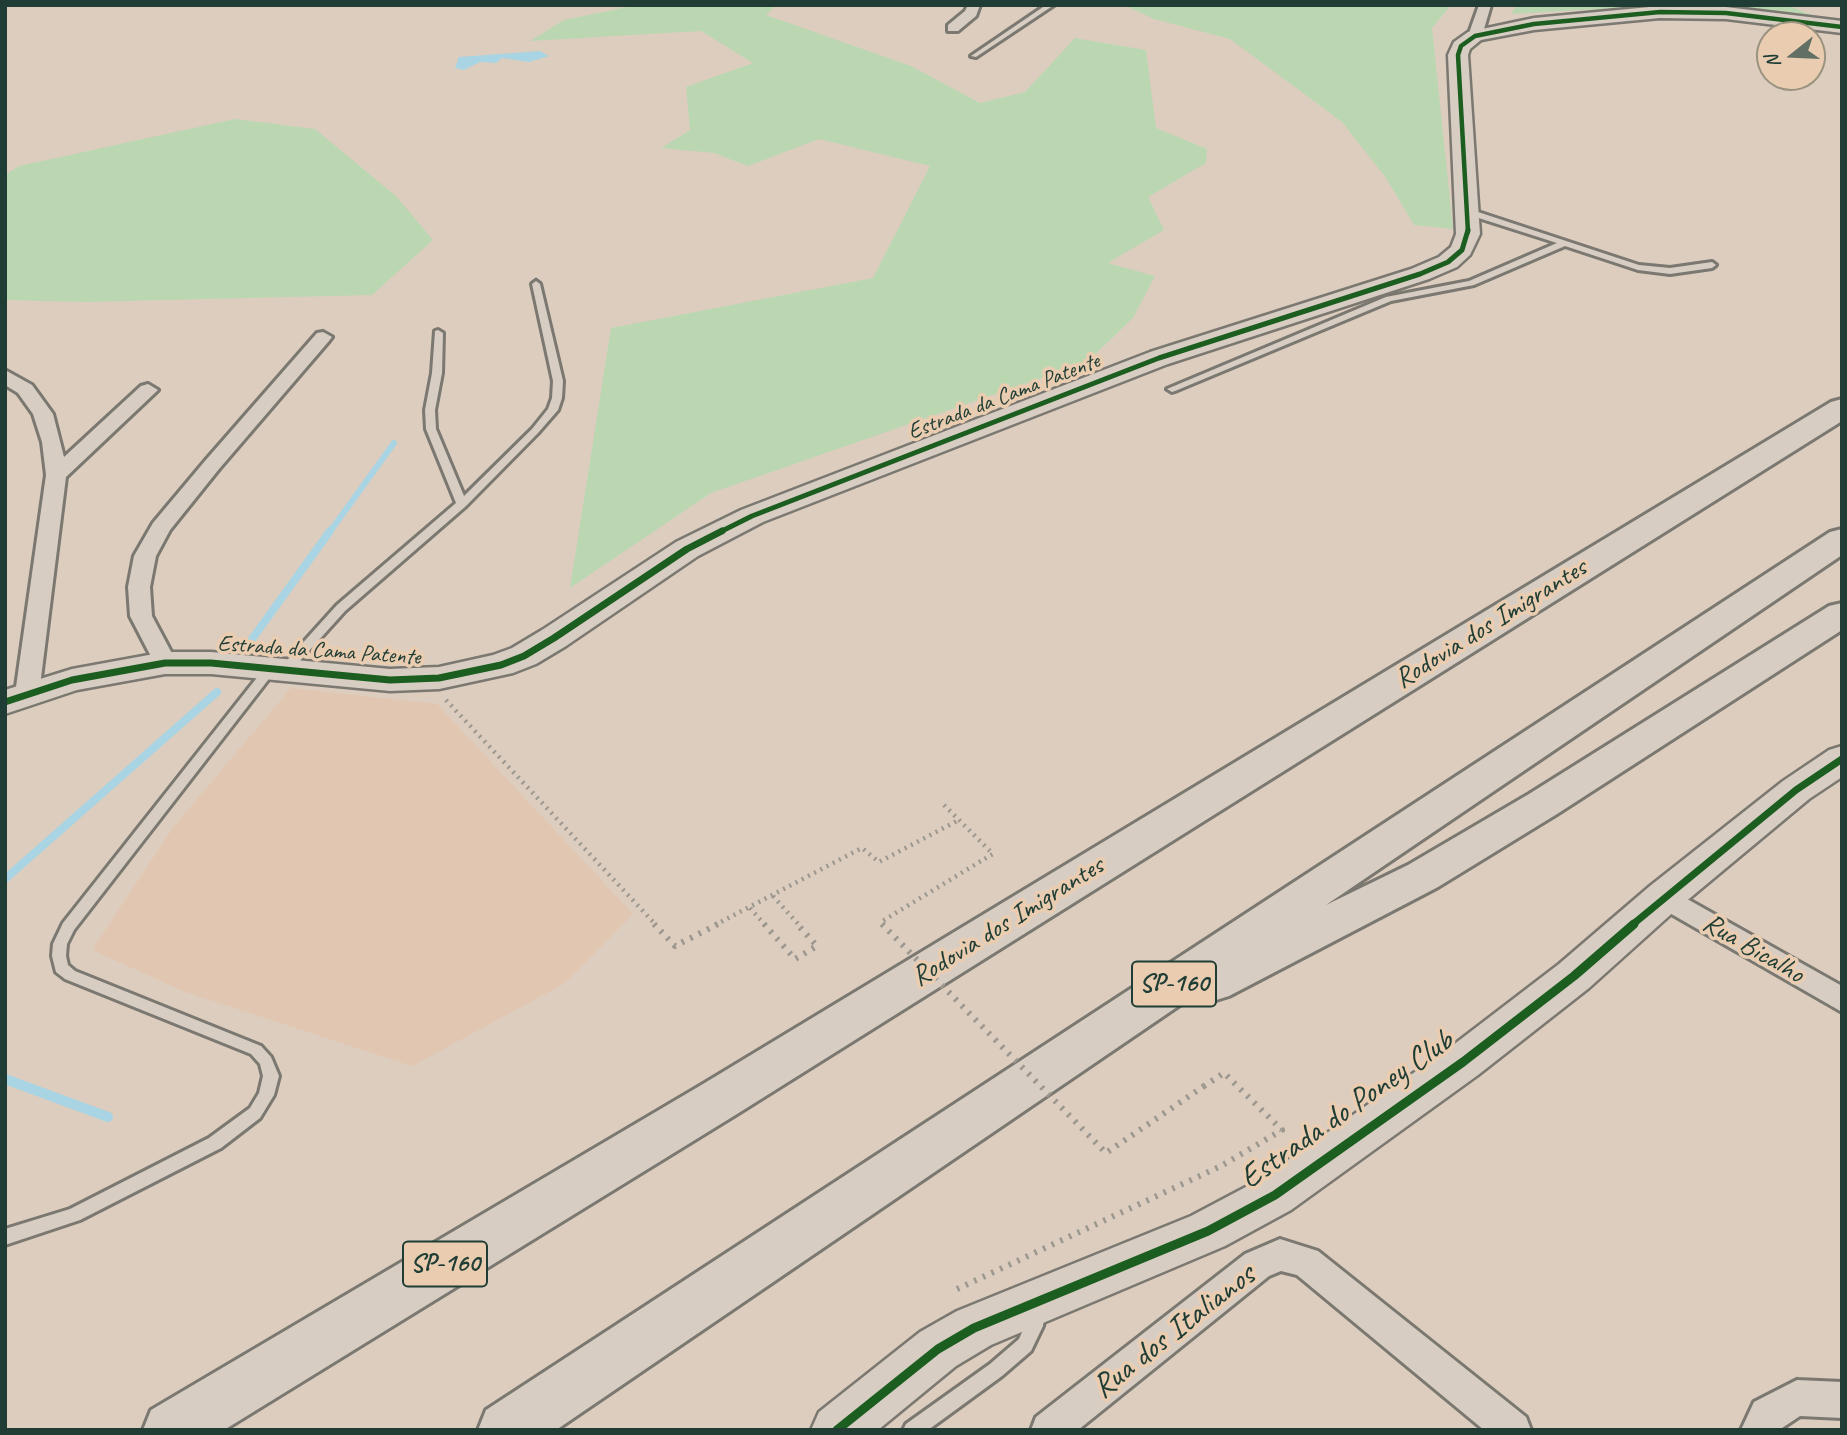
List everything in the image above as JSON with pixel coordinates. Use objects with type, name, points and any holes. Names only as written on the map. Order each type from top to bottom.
[{"type":"highway","name":"Rodovia dos Imigrantes","points":[[171,1430],[720,1099],[1842,408]]},
{"type":"highway","name":"SP-160","points":[[506,1430],[1039,1072],[1842,539]]},
{"type":"highway","points":[[1039,1072],[1423,876],[1543,804],[1842,614]]},
{"type":"street","points":[[953,28],[971,13],[974,5]]},
{"type":"street","points":[[1485,5],[1475,36],[1534,24],[1660,12],[1726,13],[1842,26]]},
{"type":"street","name":"Estrada da Cama Patente","points":[[16,698],[93,676],[165,663],[211,663],[390,680],[439,678],[484,670],[524,656],[687,549],[752,516],[1147,362],[1420,274],[1448,262],[1462,250],[1468,234],[1469,212],[1458,55],[1461,46],[1475,36]]},
{"type":"street","points":[[165,663],[141,616],[139,587],[145,555],[170,517],[323,337]]},
{"type":"street","points":[[5,376],[24,389],[43,414],[52,442],[56,475],[16,698]]},
{"type":"street","points":[[56,475],[148,390]]},
{"type":"street","name":"Estrada do Poney Club","points":[[837,1430],[938,1349],[974,1328],[1209,1231],[1275,1195],[1462,1062],[1574,975],[1664,897],[1796,790],[1842,759]]},
{"type":"street","name":"Rua Bicalho","points":[[1664,897],[1842,1000]]},
{"type":"street","name":"Rua dos Italianos","points":[[1049,1430],[1257,1265],[1280,1255],[1306,1262],[1513,1430]]},
{"type":"street","points":[[1759,1430],[1767,1415],[1797,1398],[1842,1400]]},
{"type":"lane","points":[[974,56],[1051,5]]},
{"type":"lane","points":[[1469,212],[1638,267],[1670,271],[1713,265]]},
{"type":"lane","points":[[1171,389],[1389,299],[1471,283],[1562,244]]},
{"type":"lane","points":[[5,1237],[74,1215],[215,1143],[255,1113],[266,1095],[271,1076],[266,1060],[256,1050],[70,975],[61,968],[60,944],[68,927],[278,669],[341,608],[462,504],[553,410],[558,381],[536,285]]},
{"type":"lane","points":[[438,333],[437,373],[430,410],[431,429],[462,504]]},
{"type":"lane","points":[[912,1430],[996,1370],[1025,1345],[1034,1326],[1037,1301]]},
{"type":"path","points":[[439,678],[439,693],[675,946],[862,848],[879,862],[959,820]]},
{"type":"path","points":[[944,804],[993,854],[881,922],[1106,1153],[1224,1073],[1282,1130],[1221,1166],[957,1289]]},
{"type":"path","points":[[750,908],[794,959],[817,946],[772,897]]},
{"type":"shaded area","points":[[291,688],[437,704],[633,914],[564,984],[412,1066],[185,992],[92,950],[175,825]]},
{"type":"green space","points":[[637,5],[776,5],[766,15],[911,66],[980,103],[1025,92],[1075,38],[1146,50],[1156,128],[1207,149],[1206,163],[1148,197],[1164,230],[1108,263],[1155,276],[1133,318],[1087,362],[711,493],[570,588],[611,328],[873,278],[930,166],[819,139],[748,166],[714,153],[661,148],[690,130],[686,87],[753,63],[701,31],[530,41],[564,20]]},
{"type":"green space","points":[[1124,5],[1451,5],[1432,28],[1453,229],[1414,225],[1386,178],[1342,122],[1230,39],[1154,19]]},
{"type":"green space","points":[[1517,5],[1671,5],[1511,14]]},
{"type":"green space","points":[[1715,5],[1786,5],[1823,19]]},
{"type":"green space","points":[[235,119],[315,129],[397,197],[433,240],[372,295],[85,302],[5,300],[5,175],[19,166]]},
{"type":"water","points":[[540,51],[549,56],[529,62],[502,58],[496,63],[480,62],[464,70],[455,68],[459,57]]},
{"type":"waterway","points":[[329,533],[394,443]]},
{"type":"waterway","points":[[247,646],[330,531]]},
{"type":"waterway","points":[[5,879],[217,692]]},
{"type":"waterway","points":[[5,1079],[108,1117]]},
{"type":"cycle path","points":[[5,702],[72,680],[165,663],[211,663],[390,680],[439,678],[501,665],[524,656],[554,638],[687,549],[752,516],[1159,358],[1420,274],[1448,262],[1462,250],[1468,234],[1458,55],[1461,46],[1475,36],[1534,24],[1660,12],[1726,13],[1842,27]]},
{"type":"cycle path","points":[[837,1430],[938,1349],[974,1328],[1208,1231],[1275,1195],[1463,1062],[1574,976],[1664,897],[1796,790],[1842,759]]}]
